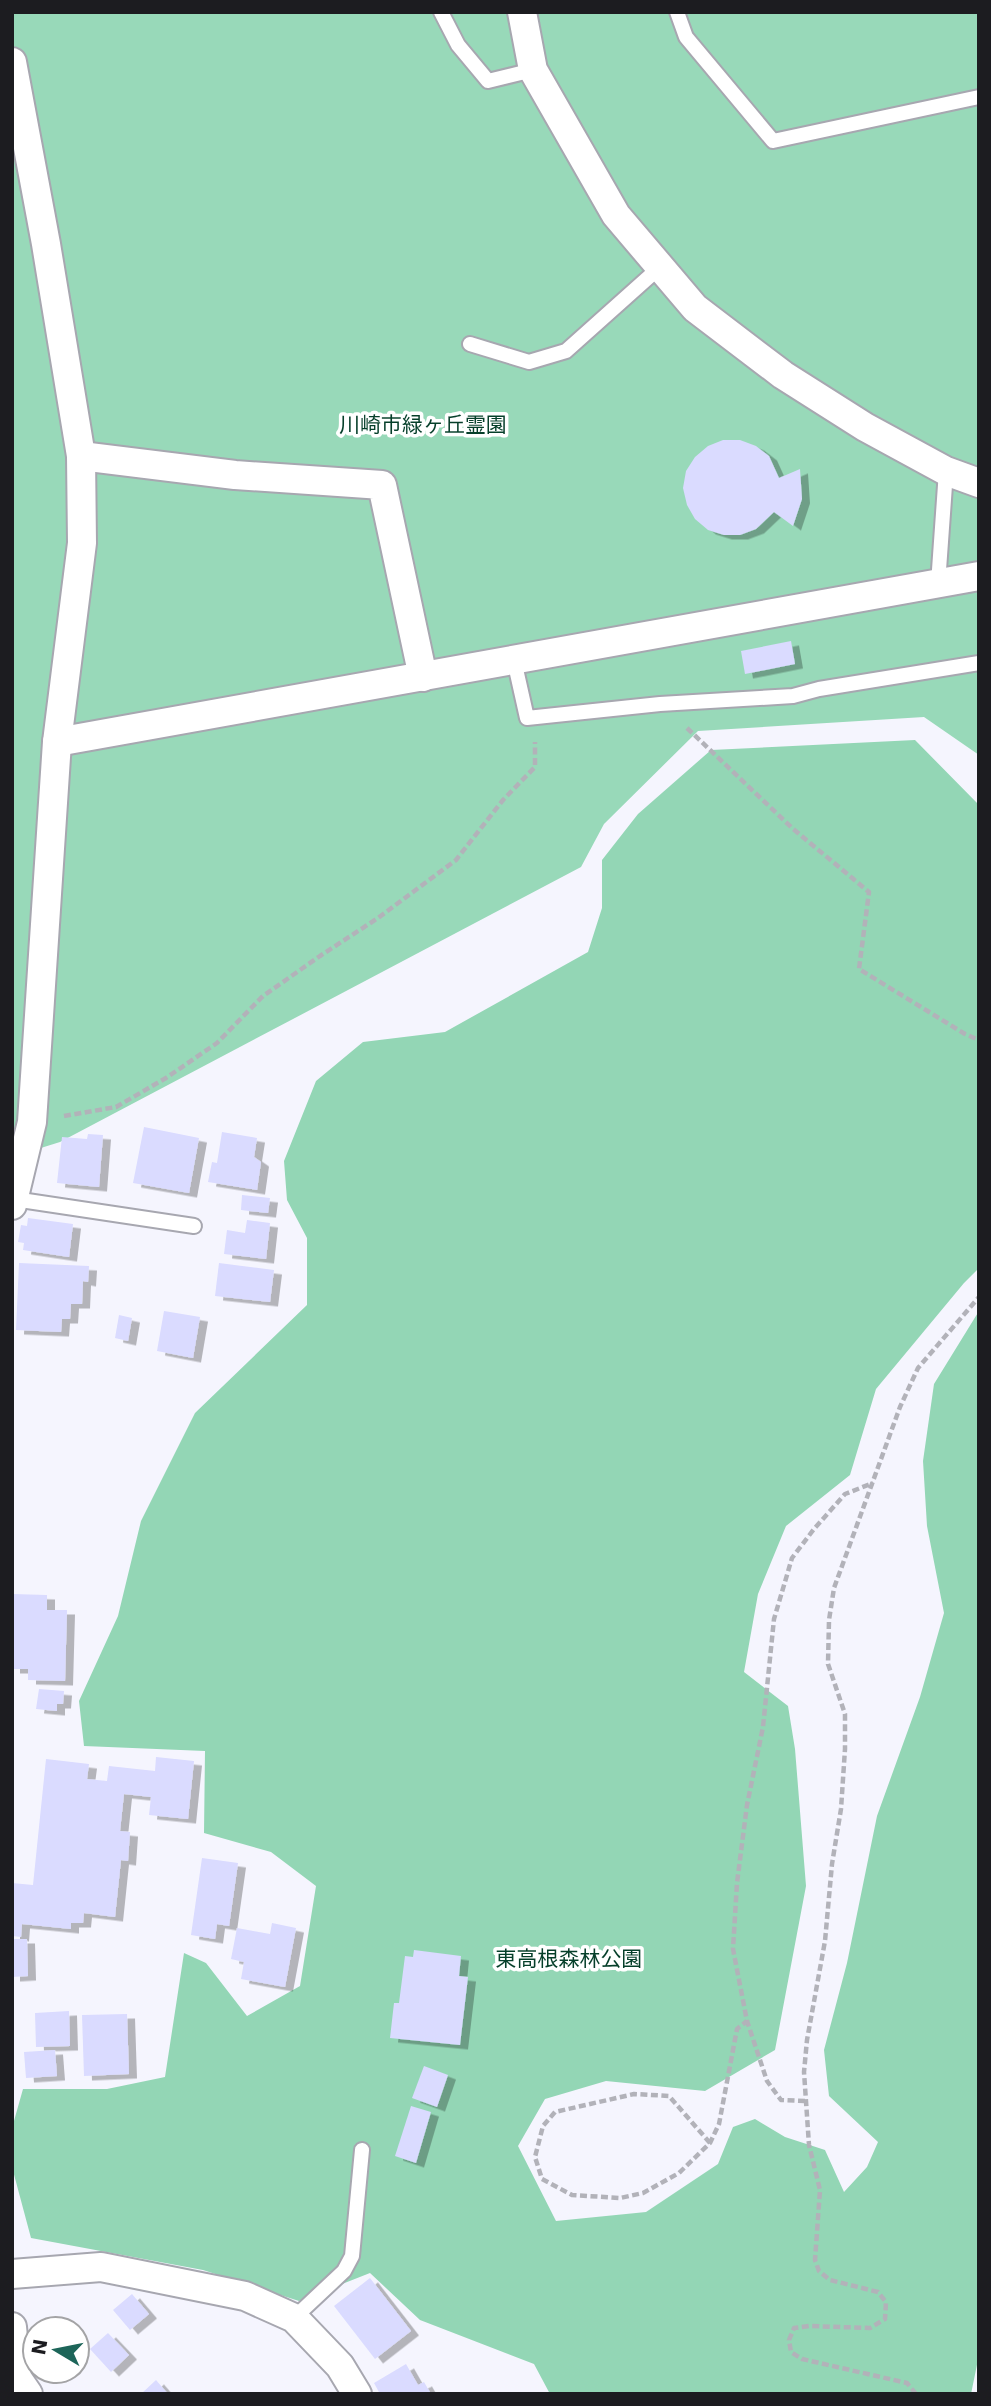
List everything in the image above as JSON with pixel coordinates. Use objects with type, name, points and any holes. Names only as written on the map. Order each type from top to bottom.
[{"type":"street","points":[[522,12],[533,70],[616,215],[695,308],[783,375],[865,427],[946,471],[979,483]]},
{"type":"street","points":[[12,62],[81,456],[82,543],[57,742],[32,1122],[13,1202]]},
{"type":"street","points":[[81,456],[235,475],[382,485],[423,677]]},
{"type":"street","points":[[57,742],[979,576]]},
{"type":"street","points":[[12,2274],[101,2267],[245,2296],[294,2318],[340,2366],[357,2394]]},
{"type":"street","points":[[12,2327],[17,2378],[28,2394]]},
{"type":"lane","points":[[441,12],[458,45],[488,81],[533,70]]},
{"type":"lane","points":[[677,12],[686,37],[773,141],[979,97]]},
{"type":"lane","points":[[470,344],[529,362],[566,351],[660,267]]},
{"type":"lane","points":[[939,584],[946,471]]},
{"type":"lane","points":[[514,660],[527,718],[660,704],[793,696],[979,663]]},
{"type":"lane","points":[[13,1202],[194,1226]]},
{"type":"lane","points":[[294,2318],[344,2272],[352,2256],[362,2150]]},
{"type":"path","points":[[32,1122],[116,1107],[166,1078],[217,1043],[263,996],[378,918],[456,860],[503,800],[535,767],[535,740],[527,718]]},
{"type":"path","points":[[705,745],[792,828],[869,892],[859,969],[979,1041]]},
{"type":"path","points":[[916,2394],[907,2383],[802,2359],[791,2352],[789,2340],[794,2329],[809,2326],[870,2328],[884,2319],[886,2302],[878,2292],[830,2280],[820,2271],[815,2260],[820,2190],[809,2144],[804,2073],[807,2040],[821,1968],[844,1768],[845,1714],[828,1664],[829,1620],[834,1588],[900,1408],[918,1368],[979,1297]]},
{"type":"path","points":[[805,2101],[780,2100],[766,2081],[747,2021],[733,1949],[737,1883],[747,1805],[763,1727],[774,1619],[792,1558],[845,1494],[873,1483]]},
{"type":"path","points":[[710,2143],[669,2096],[634,2094],[555,2112],[543,2126],[535,2157],[542,2179],[572,2195],[620,2198],[643,2193],[679,2173],[710,2143],[719,2124],[737,2029],[747,2021]]},
{"type":"green space","name":"川崎市緑ヶ丘霊園","points":[[12,12],[979,12],[979,755],[924,717],[698,731],[604,824],[581,867],[60,1142],[12,1157]]},
{"type":"green space","name":"東高根森林公園","points":[[915,740],[979,805],[979,1268],[876,1389],[850,1475],[786,1526],[758,1594],[744,1672],[788,1706],[795,1749],[806,1886],[775,2050],[705,2091],[606,2081],[545,2099],[518,2146],[556,2221],[646,2212],[718,2164],[733,2127],[755,2119],[785,2137],[825,2150],[844,2192],[867,2167],[878,2142],[829,2096],[824,2050],[847,1963],[877,1816],[920,1697],[944,1613],[927,1526],[923,1461],[934,1384],[979,1311],[979,2355],[971,2394],[550,2394],[534,2364],[420,2320],[370,2273],[299,2301],[203,2270],[31,2238],[12,2167],[12,2128],[23,2089],[107,2089],[165,2077],[184,1953],[206,1963],[247,2016],[300,1986],[316,1886],[271,1852],[204,1833],[205,1751],[84,1746],[79,1701],[118,1616],[141,1521],[195,1413],[307,1305],[307,1238],[287,1200],[284,1161],[316,1081],[363,1042],[445,1032],[588,952],[602,908],[602,860],[638,814],[711,750]]},
{"type":"building","points":[[723,440],[740,440],[756,446],[769,456],[779,478],[800,469],[802,499],[793,526],[774,512],[756,529],[740,535],[724,535],[708,530],[695,519],[687,505],[683,488],[686,471],[695,457],[708,446]]},
{"type":"building","points":[[791,641],[795,664],[745,674],[741,651]]},
{"type":"building","points":[[144,1127],[199,1138],[189,1193],[133,1183]]},
{"type":"building","points":[[222,1132],[257,1138],[254,1157],[261,1162],[257,1190],[208,1182],[212,1162],[217,1163]]},
{"type":"building","points":[[88,1134],[103,1135],[99,1187],[57,1183],[62,1137],[87,1139]]},
{"type":"building","points":[[242,1195],[270,1198],[268,1213],[241,1210]]},
{"type":"building","points":[[28,1218],[73,1224],[69,1257],[23,1250],[24,1243],[18,1242],[21,1225],[27,1226]]},
{"type":"building","points":[[247,1220],[270,1223],[266,1259],[224,1254],[227,1230],[245,1233]]},
{"type":"building","points":[[19,1263],[89,1266],[88,1282],[83,1281],[82,1304],[71,1304],[70,1319],[62,1319],[61,1332],[16,1330]]},
{"type":"building","points":[[219,1263],[274,1270],[270,1302],[215,1296]]},
{"type":"building","points":[[164,1311],[200,1317],[193,1358],[157,1351]]},
{"type":"building","points":[[119,1315],[132,1318],[128,1341],[115,1338]]},
{"type":"building","points":[[12,1594],[47,1595],[47,1610],[67,1610],[65,1681],[28,1680],[28,1669],[12,1669]]},
{"type":"building","points":[[39,1689],[64,1691],[63,1704],[57,1704],[57,1711],[36,1709]]},
{"type":"building","points":[[156,1757],[194,1761],[188,1819],[149,1815],[151,1797],[124,1794],[120,1831],[130,1832],[128,1861],[121,1860],[115,1917],[84,1913],[83,1923],[71,1923],[71,1929],[22,1924],[21,1937],[12,1936],[12,1883],[33,1885],[46,1759],[89,1764],[87,1779],[107,1781],[109,1766],[155,1771]]},
{"type":"building","points":[[202,1858],[238,1863],[229,1926],[217,1924],[215,1939],[191,1935]]},
{"type":"building","points":[[272,1923],[296,1928],[285,1987],[241,1979],[244,1962],[231,1959],[237,1928],[270,1934]]},
{"type":"building","points":[[12,1939],[27,1939],[28,1976],[12,1977]]},
{"type":"building","points":[[414,1950],[461,1956],[459,1976],[468,1977],[460,2045],[390,2038],[394,2003],[399,2003],[405,1956],[413,1957]]},
{"type":"building","points":[[69,2011],[70,2046],[36,2047],[35,2013]]},
{"type":"building","points":[[127,2014],[129,2074],[84,2076],[82,2015]]},
{"type":"building","points":[[55,2050],[57,2076],[26,2078],[24,2052]]},
{"type":"building","points":[[424,2066],[448,2075],[437,2107],[412,2098]]},
{"type":"building","points":[[411,2106],[431,2112],[416,2163],[395,2156]]},
{"type":"building","points":[[370,2278],[411,2331],[375,2359],[334,2306]]},
{"type":"building","points":[[132,2294],[149,2314],[130,2330],[113,2310]]},
{"type":"building","points":[[108,2333],[129,2355],[111,2372],[91,2348]]},
{"type":"building","points":[[406,2364],[418,2385],[424,2382],[431,2394],[380,2394],[374,2383]]},
{"type":"building","points":[[156,2380],[168,2394],[141,2394]]}]
